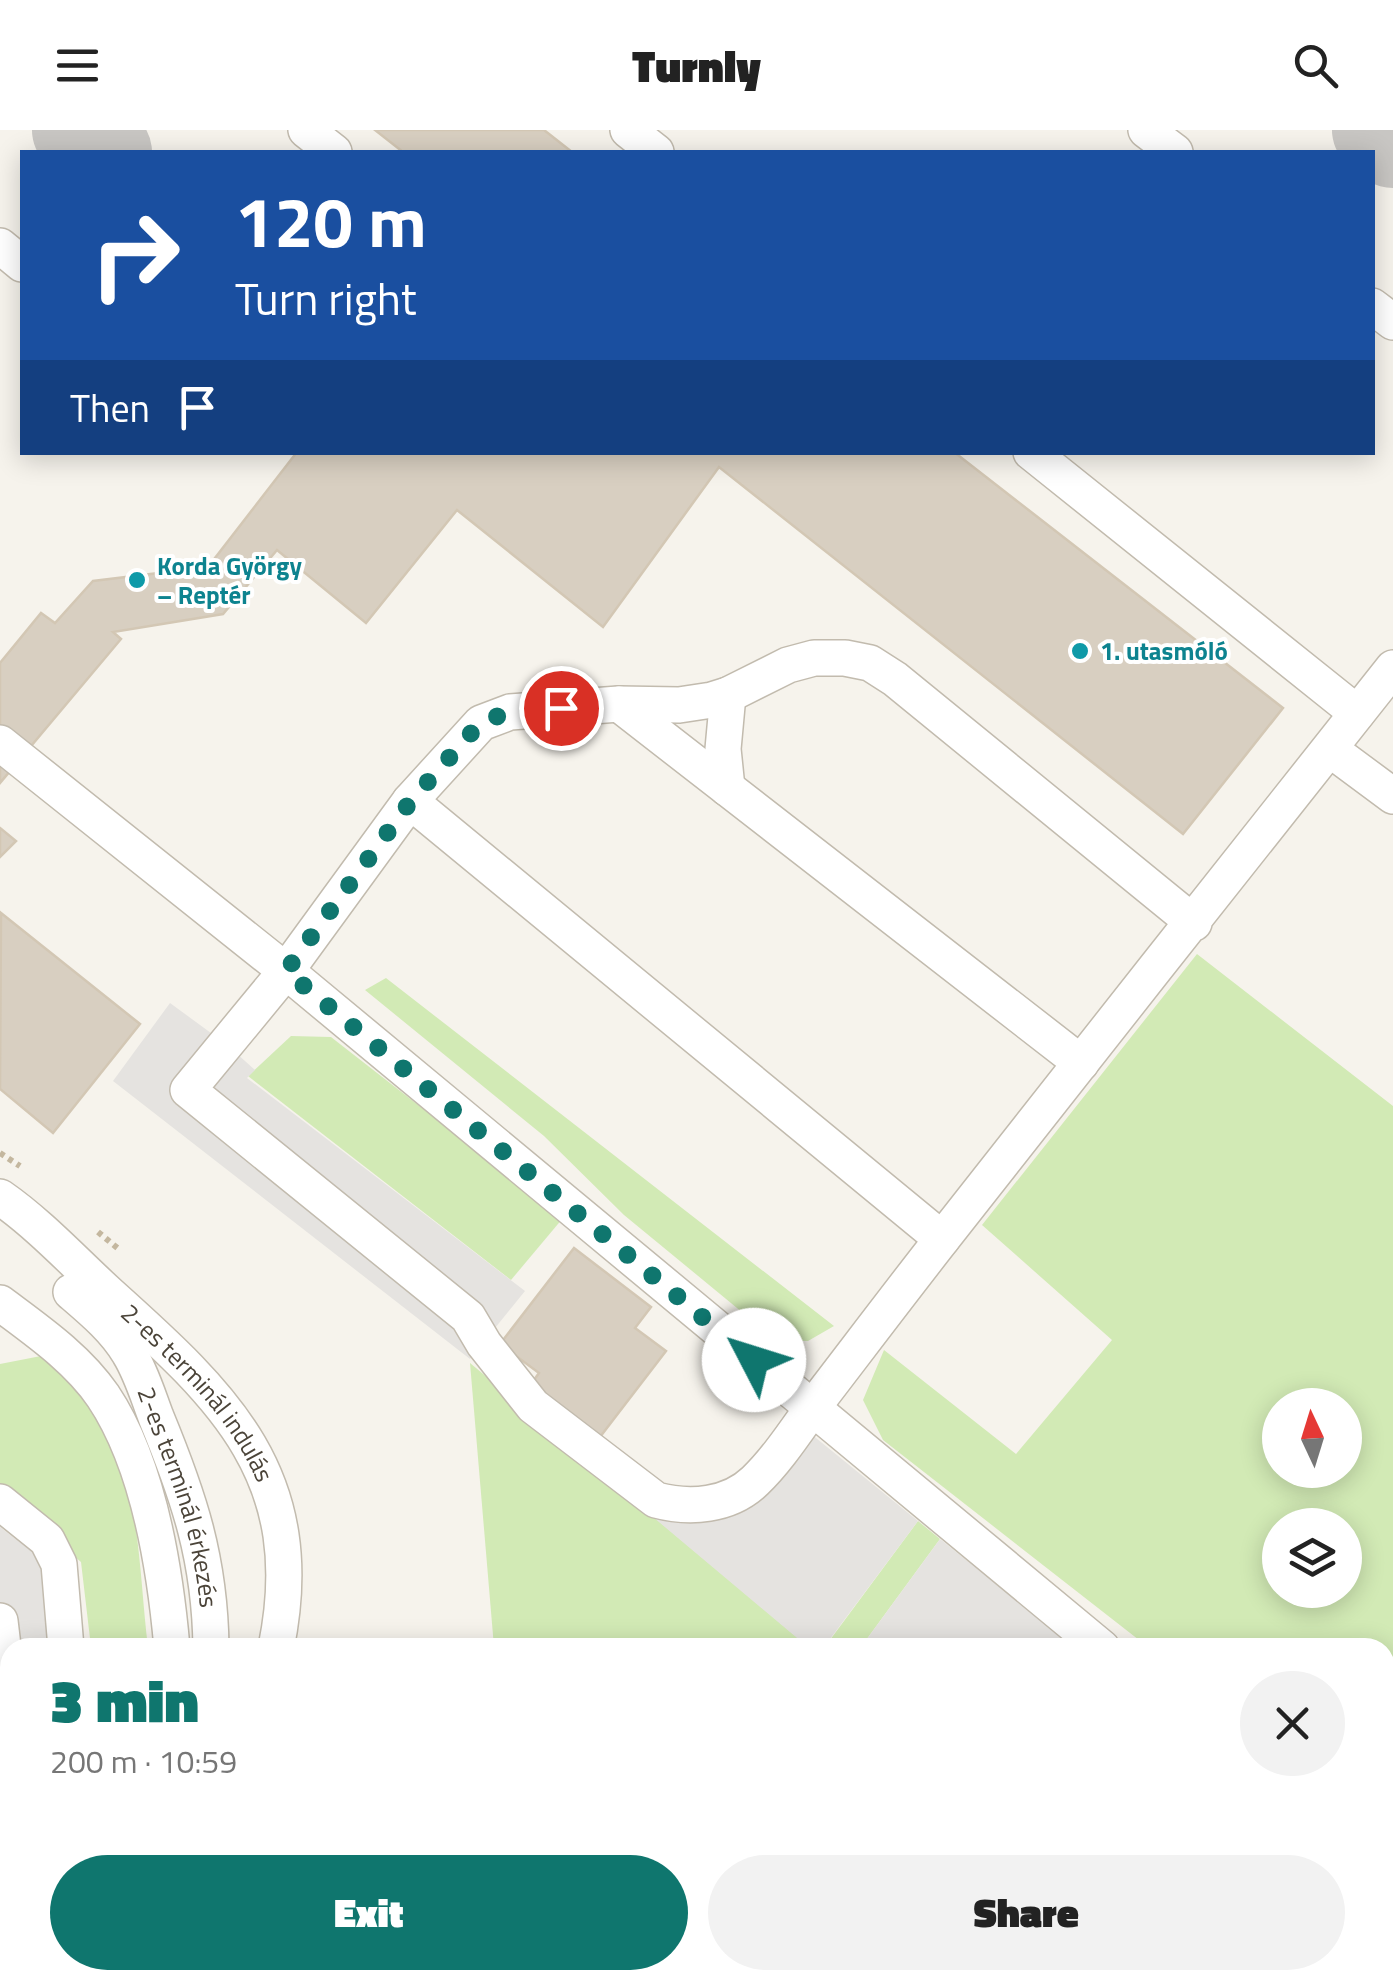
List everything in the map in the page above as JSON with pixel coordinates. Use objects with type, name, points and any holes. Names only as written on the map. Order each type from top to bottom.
[{"type":"street","points":[[306,130],[331,150]]},
{"type":"street","points":[[628,130],[653,150]]},
{"type":"street","points":[[1146,130],[1172,150]]},
{"type":"street","points":[[0,246],[20,262]]},
{"type":"street","points":[[1035,455],[1357,714]]},
{"type":"street","points":[[1194,923],[896,679],[870,663],[814,658],[788,664],[728,695],[680,705],[618,704],[494,716],[481,722],[410,802],[286,971],[188,1090],[468,1316],[484,1344],[533,1406],[656,1500],[679,1506],[736,1496],[756,1480],[942,1239],[1081,1063],[1194,923],[1331,750],[1393,668]]},
{"type":"street","points":[[727,788],[723,749],[728,695]]},
{"type":"street","points":[[618,704],[1081,1063]]},
{"type":"street","points":[[0,743],[286,971],[1090,1638]]},
{"type":"street","points":[[1331,750],[1393,796]]},
{"type":"street","points":[[410,802],[942,1239]]},
{"type":"street","name":"2-es terminál indulás","points":[[0,1197],[174,1352],[235,1419],[264,1473],[275,1506],[283,1591],[277,1638]]},
{"type":"street","name":"2-es terminál érkezés","points":[[0,1227],[104,1322],[129,1353],[196,1523],[211,1638]]},
{"type":"street","name":"2-es terminál érkezés","points":[[0,1302],[85,1374],[113,1414],[142,1488],[156,1538],[171,1638]]},
{"type":"street","points":[[0,1502],[47,1540],[58,1564],[65,1638]]},
{"type":"green space","points":[[1197,954],[1393,1106],[1393,1638],[1136,1638],[883,1440],[863,1400],[884,1350],[1016,1454],[1112,1340],[982,1225]]},
{"type":"green space","points":[[386,978],[834,1326],[808,1341],[776,1340],[624,1215],[544,1136],[365,990]]},
{"type":"green space","points":[[291,1036],[331,1037],[563,1218],[511,1280],[248,1076]]},
{"type":"green space","points":[[41,1356],[87,1396],[108,1430],[129,1489],[135,1520],[147,1638],[90,1638],[81,1562],[0,1491],[0,1364]]},
{"type":"green space","points":[[470,1363],[798,1638],[493,1638]]},
{"type":"green space","points":[[918,1521],[940,1539],[868,1638],[831,1638]]},
{"type":"shaded area","points":[[170,1003],[255,1070],[247,1078],[525,1291],[470,1359],[113,1081]]},
{"type":"shaded area","points":[[800,1425],[918,1521],[831,1638],[797,1638],[647,1512],[717,1502]]},
{"type":"shaded area","points":[[0,1527],[45,1562],[52,1638],[0,1638]]},
{"type":"shaded area","points":[[940,1539],[1063,1638],[868,1638]]},
{"type":"building","points":[[375,130],[544,130],[569,150],[400,150]]},
{"type":"building","name":"1. utasmóló","points":[[295,455],[958,455],[1283,708],[1183,834],[719,467],[603,627],[457,510],[366,623],[277,550],[223,614],[113,632],[121,639],[0,783],[0,663],[41,613],[55,623],[93,581],[208,567]]},
{"type":"building","points":[[0,828],[16,841],[0,857]]},
{"type":"building","points":[[1,913],[140,1024],[53,1133],[0,1089]]},
{"type":"building","points":[[574,1248],[651,1307],[635,1328],[666,1351],[600,1437],[531,1384],[539,1373],[500,1344]]},
{"type":"taxiway","points":[[78,130],[103,150]]},
{"type":"taxiway","points":[[1378,130],[1393,142]]},
{"type":"place","name":"Korda György – Reptér","points":[[137,580]]},
{"type":"place","name":"1. utasmóló","points":[[1080,651]]},
{"type":"route","points":[[561,708],[510,712],[481,722],[410,802],[286,971],[754,1360]]}]
